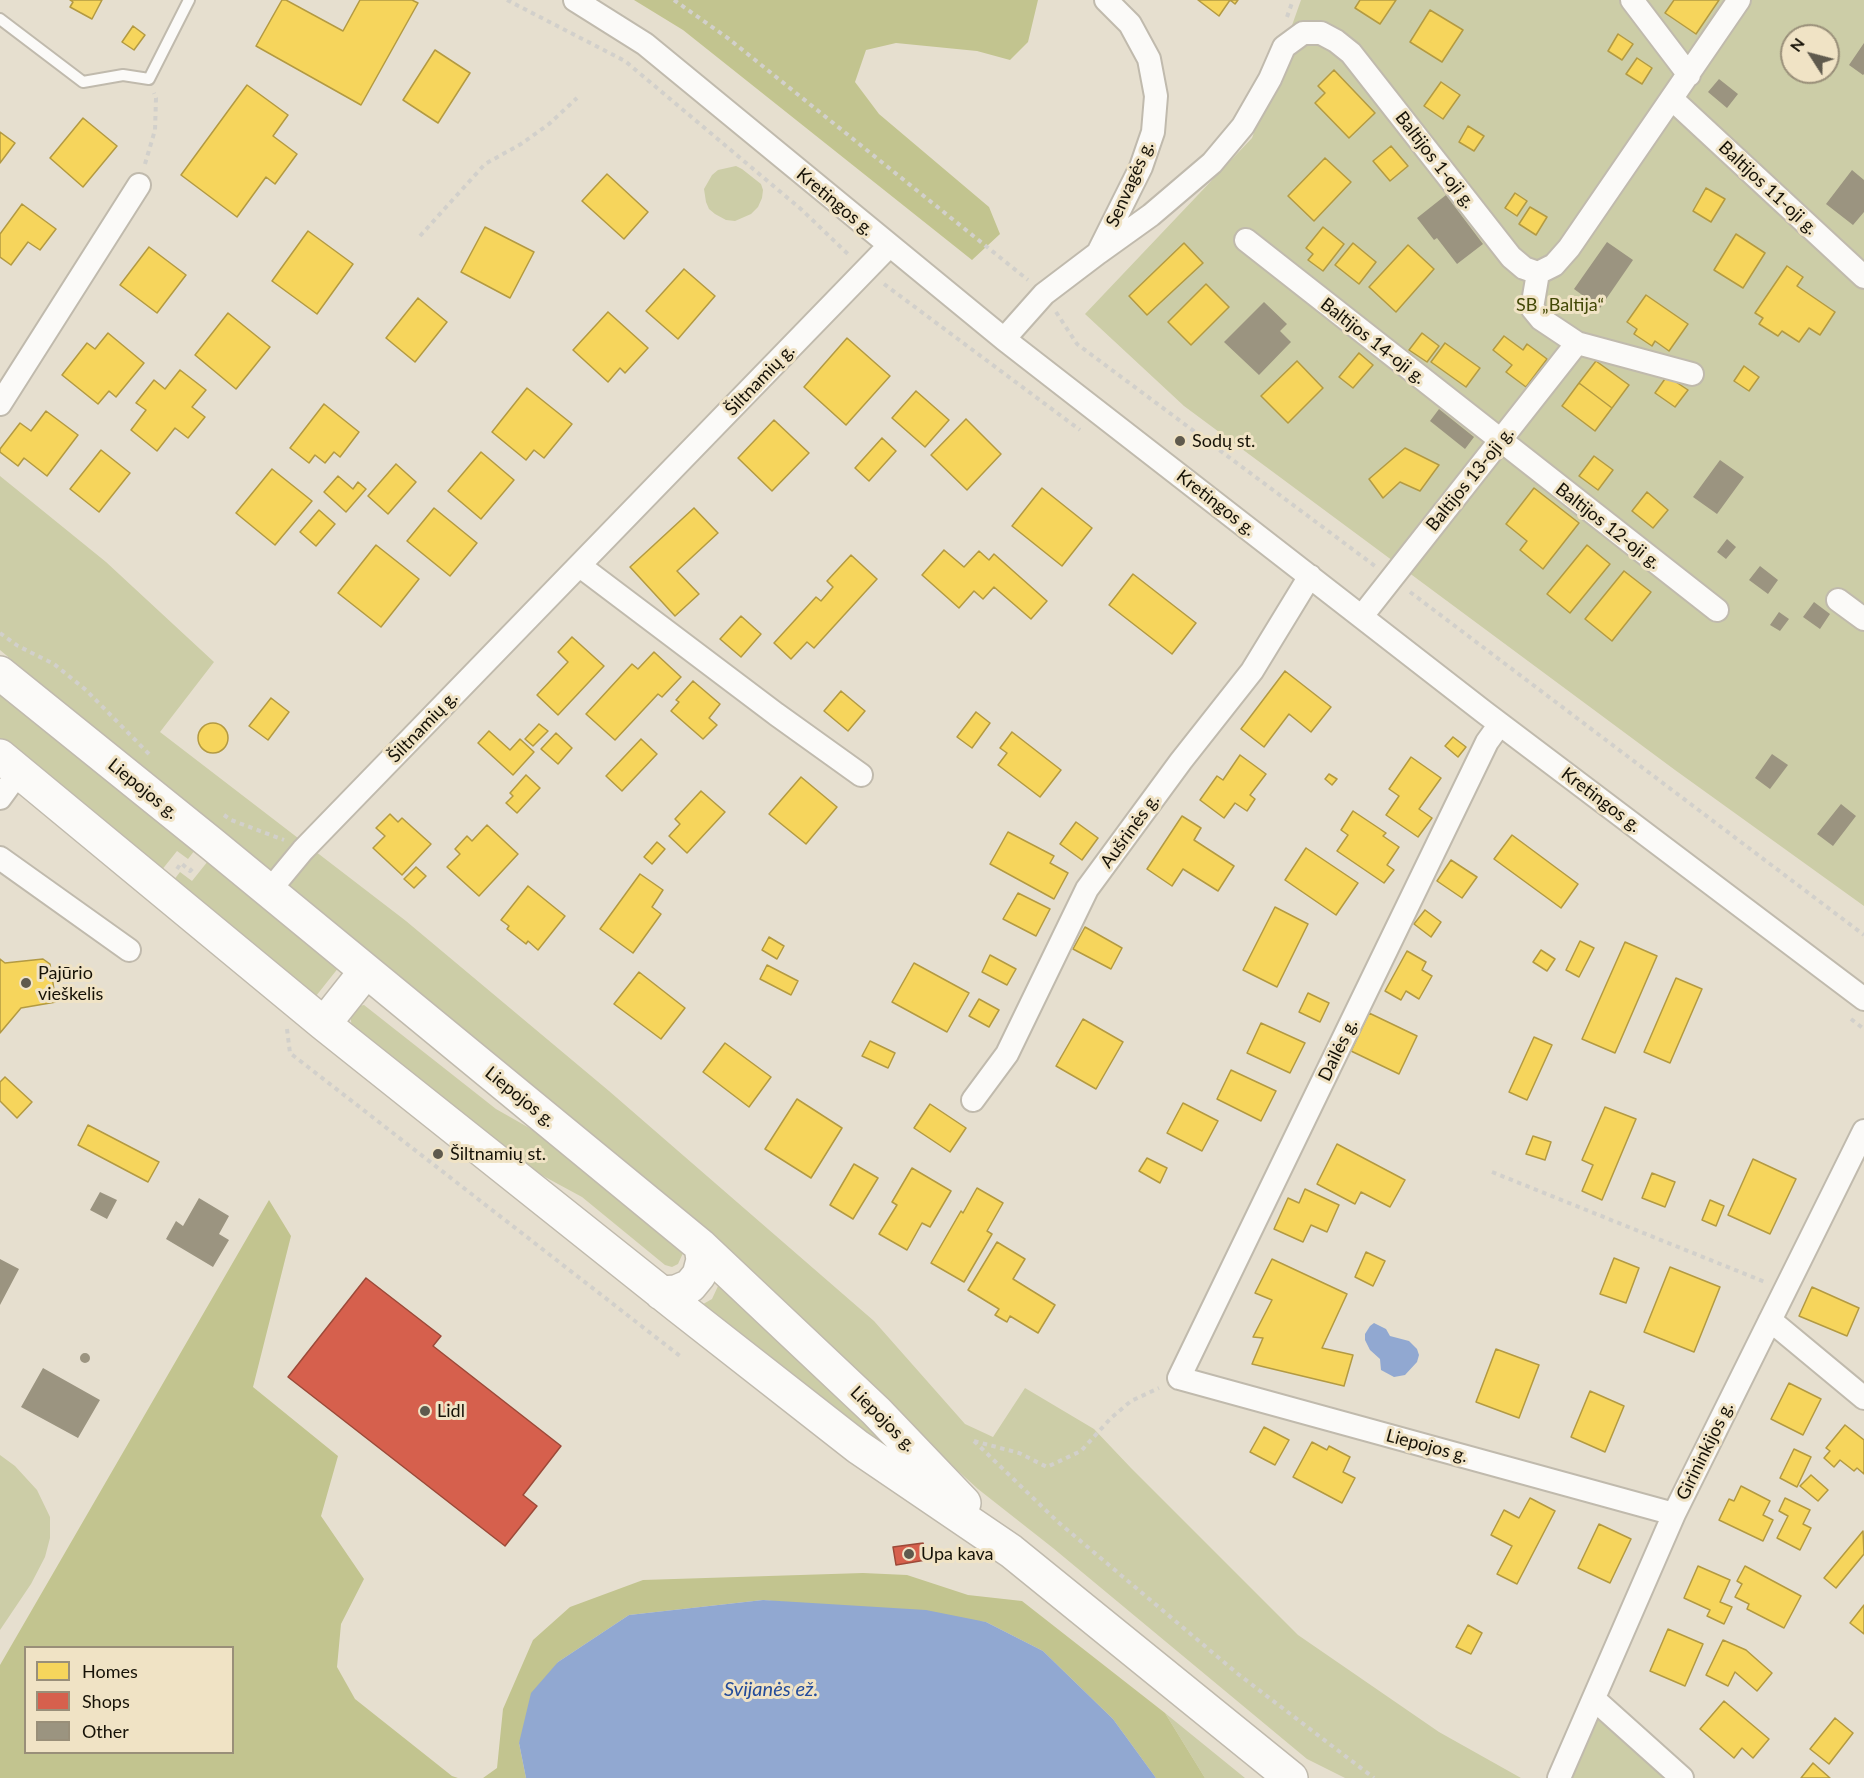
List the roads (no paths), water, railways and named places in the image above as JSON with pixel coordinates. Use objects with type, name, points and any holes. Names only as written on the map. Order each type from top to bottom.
[{"type":"main road","name":"Liepojos g.","points":[[0,674],[622,1179],[701,1246],[876,1411],[1011,1551]]},
{"type":"main road","name":"Liepojos g.","points":[[10,764],[324,1024],[661,1293],[858,1447],[1011,1551],[1291,1778]]},
{"type":"main road","points":[[324,1024],[366,971]]},
{"type":"main road","points":[[661,1293],[676,1292],[690,1286],[699,1275],[703,1260],[701,1246]]},
{"type":"street","name":"Kretingos g.","points":[[575,0],[645,44],[1004,339],[1500,724],[1864,999]]},
{"type":"street","name":"Senvagės g.","points":[[1004,339],[1044,294],[1098,253],[1141,167],[1153,132],[1156,96],[1149,59],[1130,24],[1106,0]]},
{"type":"street","points":[[1632,0],[1689,75]]},
{"type":"street","points":[[1692,374],[1577,343],[1541,319],[1532,308],[1538,273],[1554,265],[1569,248],[1739,0]]},
{"type":"street","name":"Baltijos 1-oji g.","points":[[1098,253],[1151,215],[1212,163],[1243,126],[1270,79],[1284,47],[1303,33],[1321,33],[1336,40],[1351,53],[1511,257],[1524,268],[1538,273]]},
{"type":"street","name":"Baltijos 11-oji g.","points":[[1672,99],[1864,277]]},
{"type":"street","points":[[0,404],[139,185]]},
{"type":"street","name":"Baltijos 14-oji g.","points":[[1246,240],[1500,441]]},
{"type":"street","name":"Šiltnamių g.","points":[[269,891],[303,850],[889,246]]},
{"type":"street","name":"Baltijos 13-oji g.","points":[[1362,616],[1577,343]]},
{"type":"street","name":"Baltijos 12-oji g.","points":[[1500,441],[1717,610]]},
{"type":"street","points":[[580,566],[861,775]]},
{"type":"street","name":"Aušrinės g.","points":[[973,1100],[1007,1054],[1087,889],[1181,761],[1252,672],[1310,576]]},
{"type":"street","points":[[1838,600],[1864,619]]},
{"type":"street","name":"Dailės g.","points":[[1179,1378],[1487,742],[1500,724]]},
{"type":"street","points":[[0,798],[10,764]]},
{"type":"street","points":[[0,858],[129,950]]},
{"type":"street","name":"Girininkijos g.","points":[[1559,1778],[1674,1514],[1864,1131]]},
{"type":"street","points":[[1770,1320],[1864,1398]]},
{"type":"street","name":"Liepojos g.","points":[[1179,1378],[1674,1514]]},
{"type":"street","points":[[1594,1700],[1682,1778]]},
{"type":"lane","points":[[0,19],[83,82],[123,75],[149,79],[189,0]]},
{"type":"water","points":[[1374,1323],[1386,1329],[1390,1336],[1409,1341],[1417,1349],[1419,1355],[1417,1362],[1405,1375],[1394,1377],[1381,1370],[1380,1359],[1370,1350],[1365,1340],[1365,1334]]},
{"type":"water","name":"Svijanės ež.","points":[[763,1600],[926,1610],[986,1622],[1043,1651],[1113,1719],[1156,1778],[526,1778],[519,1743],[531,1693],[558,1662],[629,1615]]},
{"type":"place","name":"Sodų st.","points":[[1180,441]]},
{"type":"place","name":"Pajūrio vieškelis","points":[[26,983]]},
{"type":"place","name":"Šiltnamių st.","points":[[438,1154]]},
{"type":"place","name":"Lidl","points":[[425,1411]]},
{"type":"place","name":"Upa kava","points":[[909,1554]]},
{"type":"park label","name":"SB „Baltija“","points":[[1560,305]]}]
